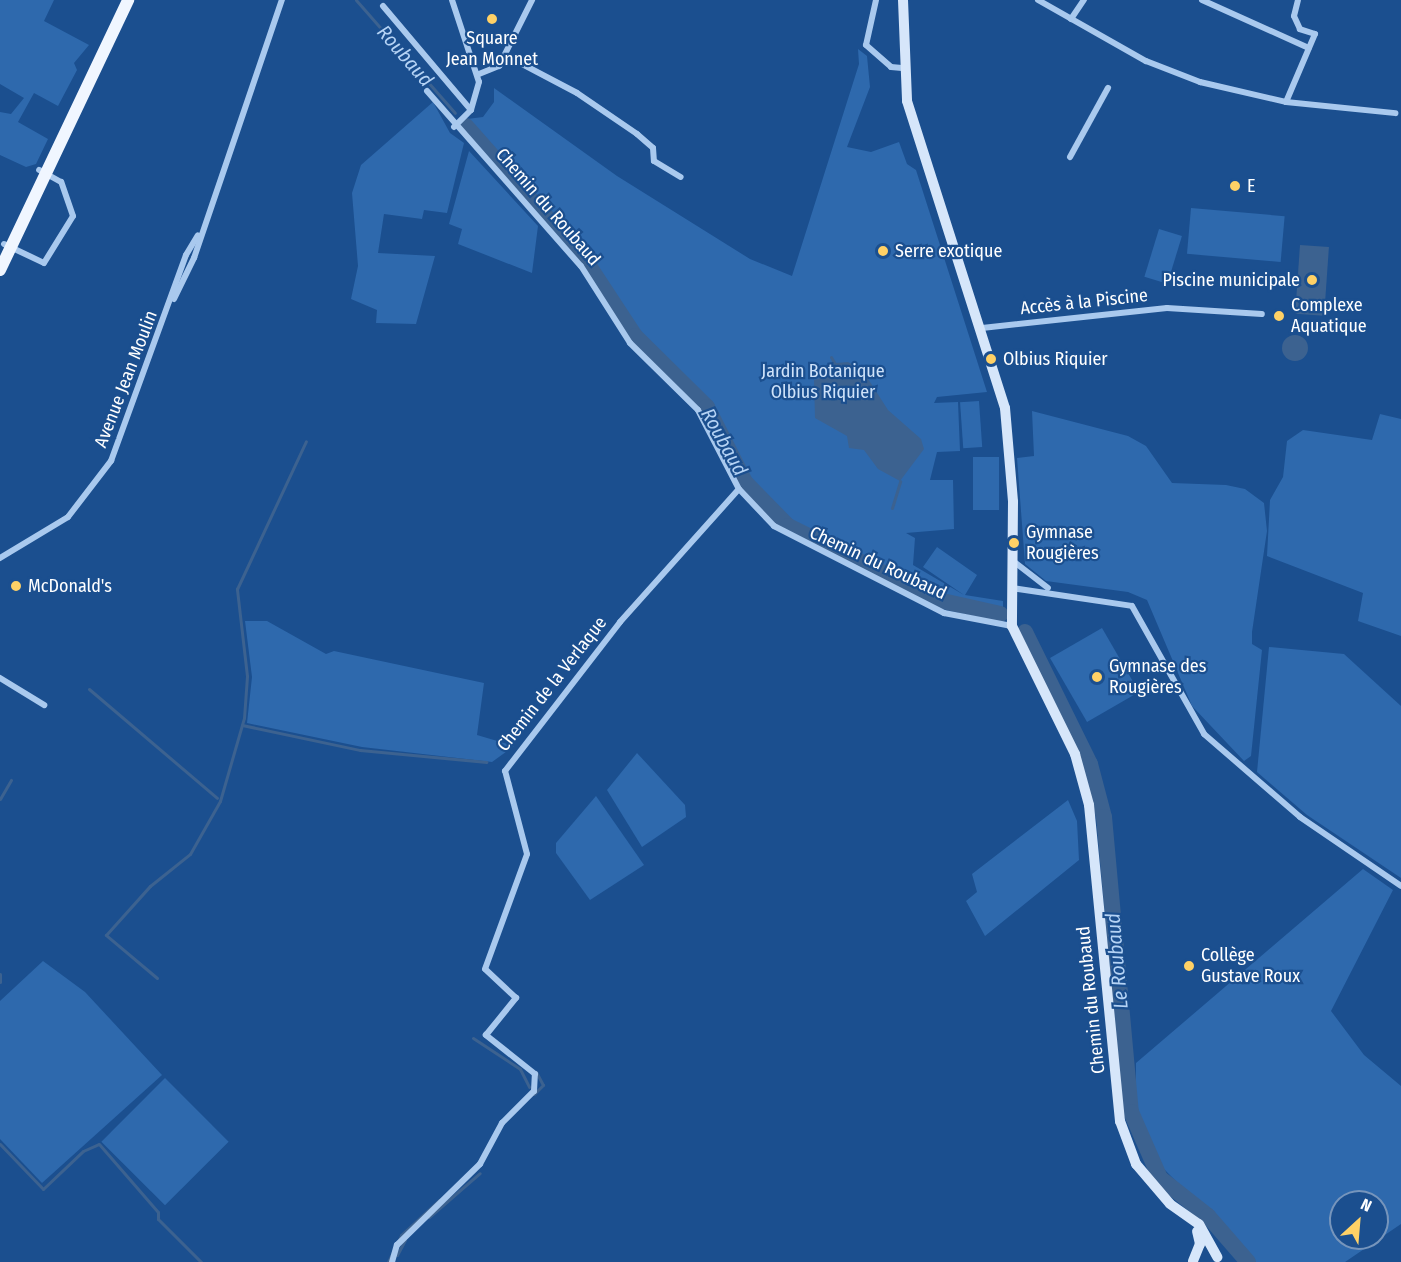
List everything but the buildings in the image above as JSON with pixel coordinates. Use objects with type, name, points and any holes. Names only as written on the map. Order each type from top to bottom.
[{"type":"main road","points":[[42,171],[119,0]]},
{"type":"main road","points":[[0,270],[5,248],[128,0]]},
{"type":"street","name":"Avenue Jean Moulin","points":[[0,558],[68,517],[91,492],[129,423],[172,302],[183,262],[198,235],[282,0]]},
{"type":"street","points":[[452,0],[479,74],[471,110],[454,127]]},
{"type":"street","points":[[479,74],[491,73],[505,56],[532,0]]},
{"type":"street","points":[[876,0],[866,45],[891,67],[902,68]]},
{"type":"street","points":[[903,0],[902,68],[907,100],[982,328],[1009,437],[1013,561],[1012,626]]},
{"type":"street","points":[[1038,0],[1146,61],[1200,82],[1286,102],[1395,113]]},
{"type":"street","points":[[1071,19],[1084,0]]},
{"type":"street","points":[[1202,0],[1309,48]]},
{"type":"street","points":[[1286,102],[1315,34],[1300,29],[1294,16],[1298,0]]},
{"type":"street","points":[[383,6],[471,110]]},
{"type":"street","points":[[505,56],[577,93],[637,134],[653,148],[654,161],[681,177]]},
{"type":"street","points":[[1070,157],[1108,88]]},
{"type":"street","name":"Chemin du Roubaud","points":[[427,91],[454,127],[581,266],[630,343],[698,410],[739,489],[795,541],[944,613],[1012,626],[1075,754],[1089,805],[1126,1143],[1152,1186],[1183,1214],[1199,1224],[1220,1260]]},
{"type":"street","points":[[5,248],[44,263],[73,216],[66,188],[42,171]]},
{"type":"street","name":"Accès à la Piscine","points":[[982,328],[1167,308],[1262,314]]},
{"type":"street","name":"Chemin de la Verlaque","points":[[392,1262],[397,1245],[480,1164],[502,1123],[534,1091],[535,1074],[486,1035],[516,998],[485,969],[527,854],[505,771],[620,622],[739,489]]},
{"type":"street","points":[[1013,561],[1028,578],[1052,590]]},
{"type":"street","points":[[1013,584],[1028,578]]},
{"type":"street","points":[[1013,584],[1132,606],[1204,734],[1300,818],[1401,886]]},
{"type":"street","points":[[0,678],[44,705]]},
{"type":"street","name":"Chemin du Roubaud","points":[[1183,1214],[1198,1234],[1193,1261]]},
{"type":"street","points":[[1193,1261],[1220,1260]]},
{"type":"green space","points":[[0,0],[54,0],[44,21],[89,45],[74,63],[77,70],[58,106],[34,93],[18,122],[48,139],[36,164],[26,167],[0,155],[0,112],[11,114],[24,98],[0,84]]},
{"type":"green space","name":"Jardin Botanique Olbius Riquier","points":[[858,49],[867,56],[870,87],[847,147],[871,152],[899,142],[907,164],[916,170],[987,392],[937,397],[934,403],[958,402],[960,451],[937,452],[930,480],[953,480],[954,529],[906,533],[915,538],[913,565],[964,595],[923,567],[937,547],[977,575],[965,595],[1003,601],[1003,609],[945,596],[798,526],[780,510],[751,480],[702,393],[640,333],[592,258],[467,119],[483,117],[494,102],[494,88],[617,176],[750,259],[792,276],[859,64]]},
{"type":"green space","points":[[433,102],[450,133],[464,143],[447,213],[424,210],[422,219],[384,214],[378,253],[435,256],[416,324],[376,323],[377,310],[351,299],[358,266],[352,193],[361,165]]},
{"type":"green space","points":[[469,151],[538,226],[532,273],[458,244],[462,229],[449,224]]},
{"type":"green space","points":[[1191,208],[1285,216],[1281,262],[1187,254]]},
{"type":"green space","points":[[1159,229],[1182,236],[1167,284],[1144,277]]},
{"type":"green space","points":[[979,401],[982,447],[963,448],[960,402]]},
{"type":"green space","points":[[1032,411],[1128,436],[1146,446],[1172,483],[1226,485],[1245,489],[1264,503],[1267,531],[1252,632],[1252,644],[1262,650],[1251,756],[1244,761],[1192,706],[1147,600],[1128,592],[1046,581],[1025,564],[1017,458],[1034,456]]},
{"type":"green space","points":[[1380,414],[1401,419],[1401,636],[1358,621],[1363,593],[1267,556],[1270,500],[1283,477],[1287,441],[1303,430],[1372,440]]},
{"type":"green space","points":[[973,457],[999,457],[999,510],[973,510]]},
{"type":"green space","points":[[245,621],[267,621],[326,654],[334,651],[484,683],[477,735],[514,746],[492,762],[362,747],[247,723],[252,677]]},
{"type":"green space","name":"Gymnase des Rougières","points":[[1102,628],[1139,692],[1087,722],[1050,658]]},
{"type":"green space","points":[[1269,647],[1344,654],[1401,706],[1401,878],[1307,815],[1257,772]]},
{"type":"green space","points":[[637,753],[685,805],[686,817],[642,847],[607,790]]},
{"type":"green space","points":[[596,796],[644,865],[590,900],[556,853],[556,843]]},
{"type":"green space","points":[[1068,800],[1077,821],[1079,860],[985,936],[966,901],[977,892],[972,874]]},
{"type":"green space","points":[[1363,869],[1393,890],[1331,1011],[1364,1055],[1401,1086],[1401,1224],[1389,1232],[1389,1190],[1329,1190],[1329,1250],[1363,1250],[1345,1262],[1256,1262],[1155,1160],[1136,1111],[1136,1063]]},
{"type":"green space","points":[[43,961],[85,992],[162,1075],[42,1183],[0,1139],[0,1001]]},
{"type":"green space","points":[[165,1078],[229,1142],[165,1205],[101,1142]]},
{"type":"shaded area","name":"Piscine municipale","points":[[1300,245],[1329,247],[1324,316],[1295,314]]},
{"type":"shaded area","points":[[1295,335],[1304,339],[1308,348],[1304,357],[1295,361],[1286,357],[1282,348],[1286,339]]},
{"type":"shaded area","points":[[848,362],[863,371],[888,410],[921,439],[924,449],[900,481],[878,469],[864,450],[849,448],[847,436],[815,418],[814,380],[826,376],[836,363]]},
{"type":"waterway","name":"Roubaud","points":[[356,0],[455,113]]},
{"type":"waterway","name":"Roubaud","points":[[466,126],[587,263],[635,336],[707,407],[745,482],[788,526],[938,600],[1000,614]]},
{"type":"waterway","points":[[831,357],[835,364]]},
{"type":"waterway","points":[[157,978],[106,935],[150,886],[190,854],[220,801],[244,718],[247,676],[237,589],[306,441]]},
{"type":"waterway","points":[[892,508],[900,481]]},
{"type":"waterway","name":"Le Roubaud","points":[[1025,632],[1090,764],[1104,817],[1131,1112],[1160,1178],[1208,1216],[1248,1262]]},
{"type":"waterway","points":[[89,689],[217,798]]},
{"type":"waterway","points":[[242,725],[360,750],[486,762]]},
{"type":"waterway","points":[[0,799],[11,780]]},
{"type":"waterway","points":[[0,974],[0,982]]},
{"type":"waterway","points":[[473,1038],[520,1069],[529,1087]]},
{"type":"waterway","points":[[534,1094],[543,1085],[536,1072]]},
{"type":"waterway","points":[[0,1144],[43,1189],[83,1151],[99,1144],[158,1212],[158,1219],[201,1262]]},
{"type":"waterway","points":[[429,1217],[480,1173]]},
{"type":"waterway","points":[[388,1262],[401,1235],[439,1200]]},
{"type":"waterway","points":[[397,1255],[405,1240]]},
{"type":"place","name":"Square Jean Monnet","points":[[492,19]]},
{"type":"place","name":"E","points":[[1235,186]]},
{"type":"place","name":"Serre exotique","points":[[883,251]]},
{"type":"place","name":"Piscine municipale","points":[[1312,280]]},
{"type":"place","name":"Complexe Aquatique","points":[[1279,316]]},
{"type":"place","name":"Olbius Riquier","points":[[991,359]]},
{"type":"place","name":"Gymnase Rougières","points":[[1014,543]]},
{"type":"place","name":"McDonald's","points":[[16,586]]},
{"type":"place","name":"Gymnase des Rougières","points":[[1097,677]]},
{"type":"place","name":"Collège Gustave Roux","points":[[1189,966]]}]
